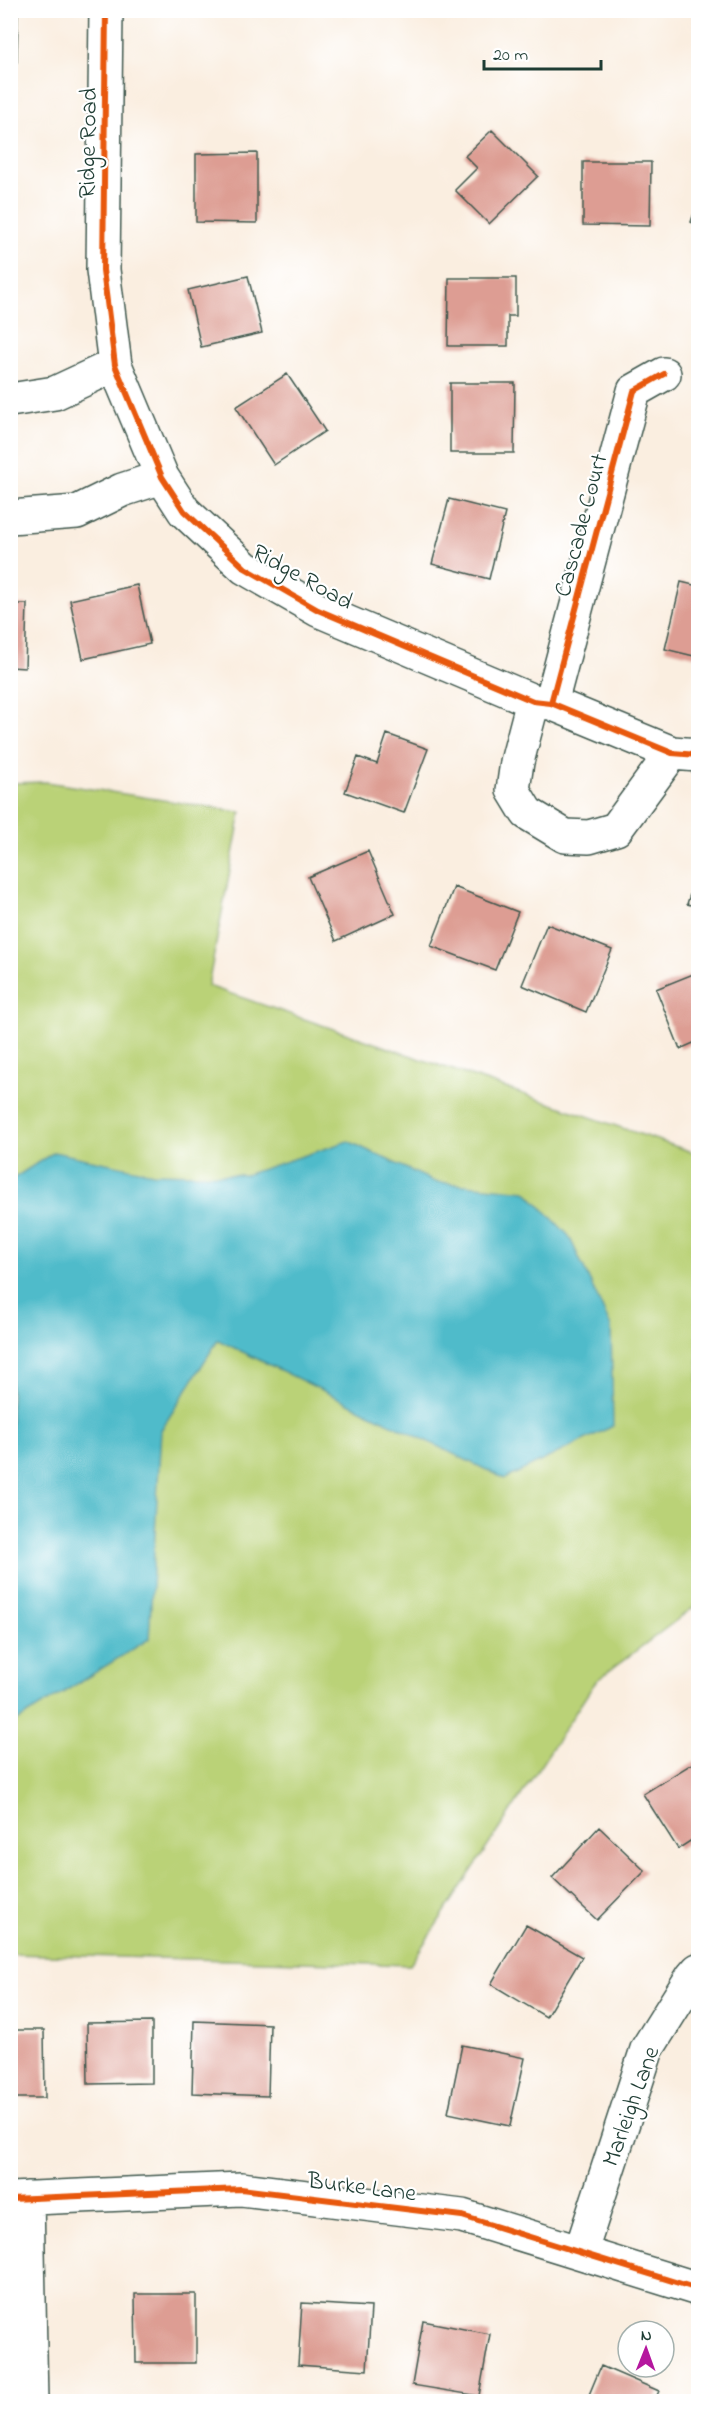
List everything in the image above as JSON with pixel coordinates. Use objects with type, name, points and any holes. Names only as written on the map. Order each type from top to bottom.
[{"type":"street","name":"Ridge Road","points":[[106,10],[103,270],[115,365],[162,477],[184,511],[245,568],[318,610],[542,702],[686,754]]},
{"type":"street","points":[[10,400],[55,393],[115,365]]},
{"type":"street","name":"Cascade Court","points":[[664,374],[634,391],[542,702],[517,762],[513,789],[527,813],[565,836],[590,837],[616,829],[686,754]]},
{"type":"street","points":[[10,517],[77,513],[122,490],[162,477]]},
{"type":"street","name":"Marleigh Lane","points":[[581,2251],[647,2049],[692,1977],[699,1970]]},
{"type":"street","name":"Burke Lane","points":[[19,2198],[241,2189],[462,2216],[699,2289]]},
{"type":"street","points":[[19,2198],[31,2402]]},
{"type":"green space","points":[[46,782],[241,812],[208,986],[698,1154],[698,1604],[596,1681],[410,1965],[11,1954],[10,783]]},
{"type":"water","points":[[348,1141],[435,1182],[526,1191],[569,1236],[611,1327],[613,1426],[505,1479],[218,1340],[161,1430],[149,1639],[11,1725],[11,1180],[54,1152],[153,1173],[245,1175]]},
{"type":"building","points":[[10,10],[18,10],[17,62],[10,61]]},
{"type":"building","points":[[492,130],[538,176],[489,224],[455,190],[477,168],[465,156]]},
{"type":"building","points":[[257,153],[257,223],[196,222],[196,154]]},
{"type":"building","points":[[583,162],[651,162],[650,226],[583,225]]},
{"type":"building","points":[[698,201],[698,225],[691,222]]},
{"type":"building","points":[[10,242],[16,242],[16,304],[10,304]]},
{"type":"building","points":[[248,276],[262,333],[201,347],[188,290]]},
{"type":"building","points":[[449,278],[516,278],[516,316],[508,316],[508,346],[448,346]]},
{"type":"building","points":[[287,374],[325,431],[274,465],[236,407]]},
{"type":"building","points":[[450,383],[515,383],[514,453],[450,453]]},
{"type":"building","points":[[449,499],[505,513],[489,579],[432,564]]},
{"type":"building","points":[[681,582],[698,586],[698,657],[665,649]]},
{"type":"building","points":[[137,585],[150,644],[83,659],[70,600]]},
{"type":"building","points":[[10,604],[27,604],[25,668],[10,667]]},
{"type":"building","points":[[387,734],[428,749],[404,813],[345,792],[358,757],[377,764]]},
{"type":"building","points":[[368,851],[395,914],[336,941],[308,877]]},
{"type":"building","points":[[698,869],[698,907],[687,904]]},
{"type":"building","points":[[454,887],[518,912],[495,970],[431,946]]},
{"type":"building","points":[[547,924],[612,950],[586,1012],[522,985]]},
{"type":"building","points":[[698,972],[698,1041],[680,1049],[656,989]]},
{"type":"building","points":[[698,1760],[698,1836],[678,1849],[643,1794]]},
{"type":"building","points":[[599,1827],[645,1871],[597,1920],[552,1878]]},
{"type":"building","points":[[526,1925],[582,1957],[546,2017],[491,1984]]},
{"type":"building","points":[[194,2021],[270,2024],[268,2096],[192,2093]]},
{"type":"building","points":[[152,2022],[152,2083],[88,2084],[87,2023]]},
{"type":"building","points":[[10,2030],[44,2030],[45,2098],[10,2098]]},
{"type":"building","points":[[462,2045],[525,2058],[510,2126],[448,2113]]},
{"type":"building","points":[[135,2294],[196,2294],[196,2363],[136,2363]]},
{"type":"building","points":[[302,2303],[371,2307],[367,2370],[298,2365]]},
{"type":"building","points":[[423,2321],[490,2334],[479,2396],[412,2385]]},
{"type":"building","points":[[601,2366],[616,2372],[616,2379],[631,2379],[659,2391],[654,2402],[586,2402]]},
{"type":"cycle path","points":[[106,10],[103,270],[115,365],[162,477],[184,511],[245,568],[318,610],[533,701],[551,703],[672,753],[698,755]]},
{"type":"cycle path","points":[[551,703],[634,391],[664,374]]},
{"type":"cycle path","points":[[10,2199],[241,2189],[462,2216],[698,2289]]}]
